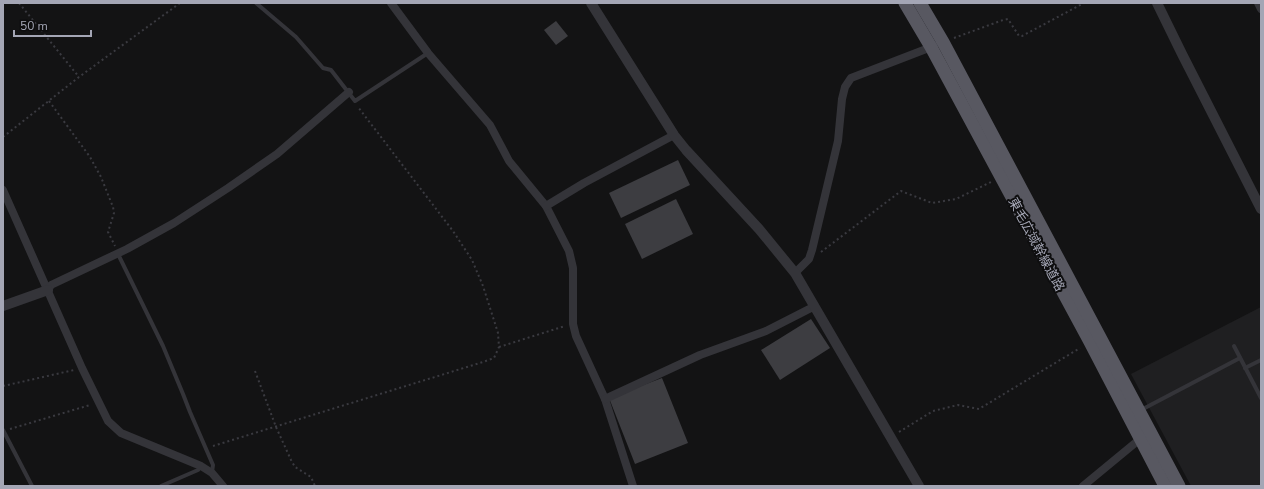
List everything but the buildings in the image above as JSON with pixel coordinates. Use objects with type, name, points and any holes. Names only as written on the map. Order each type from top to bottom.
[{"type":"highway","name":"東毛広域幹線道路","points":[[905,3],[937,44],[1179,486]]},
{"type":"highway","name":"東毛広域幹線道路","points":[[920,3],[937,44],[1001,178],[1090,342],[1165,486]]},
{"type":"street","points":[[392,3],[428,52],[490,124],[509,161],[546,206],[569,251],[573,268],[573,324],[576,336],[605,399],[633,486]]},
{"type":"street","points":[[591,3],[674,135],[696,161],[759,228],[795,273],[920,486]]},
{"type":"street","points":[[1157,3],[1261,209]]},
{"type":"street","points":[[1258,3],[1261,9]]},
{"type":"street","points":[[795,273],[809,259],[838,141],[842,99],[845,87],[851,78],[937,44]]},
{"type":"street","points":[[3,306],[48,290],[51,285],[118,253],[174,223],[277,154],[349,92]]},
{"type":"street","points":[[546,206],[584,183],[674,135]]},
{"type":"street","points":[[3,190],[82,368],[108,421],[121,433],[201,466],[212,473],[224,486]]},
{"type":"street","points":[[605,399],[700,355],[766,331],[815,306]]},
{"type":"street","points":[[1083,486],[1140,439]]},
{"type":"lane","points":[[256,3],[296,37],[323,68],[331,70],[355,101],[428,52]]},
{"type":"lane","points":[[118,253],[163,346],[213,465],[212,473]]},
{"type":"lane","points":[[1234,346],[1261,398]]},
{"type":"lane","points":[[1139,412],[1240,358]]},
{"type":"lane","points":[[1245,368],[1261,360]]},
{"type":"lane","points":[[3,430],[32,486]]},
{"type":"lane","points":[[161,486],[198,470],[201,466]]},
{"type":"path","points":[[19,3],[79,77]]},
{"type":"path","points":[[3,137],[79,77],[180,3]]},
{"type":"path","points":[[937,44],[1008,19],[1019,36],[1022,36],[1084,3]]},
{"type":"path","points":[[48,101],[90,157],[101,177],[114,213],[108,232],[118,253]]},
{"type":"path","points":[[206,448],[483,362],[494,358],[500,347],[498,333],[483,286],[472,260],[453,231],[355,101]]},
{"type":"path","points":[[809,259],[819,254],[901,191],[932,203],[956,199],[1001,178]]},
{"type":"path","points":[[500,347],[573,324]]},
{"type":"path","points":[[891,437],[933,411],[958,406],[979,410],[1090,342]]},
{"type":"path","points":[[3,386],[82,368]]},
{"type":"path","points":[[256,371],[276,427],[291,460],[295,467],[311,477],[315,486]]},
{"type":"path","points":[[3,430],[98,403]]},
{"type":"shaded area","points":[[1261,307],[1261,486],[1191,486],[1131,374]]}]
